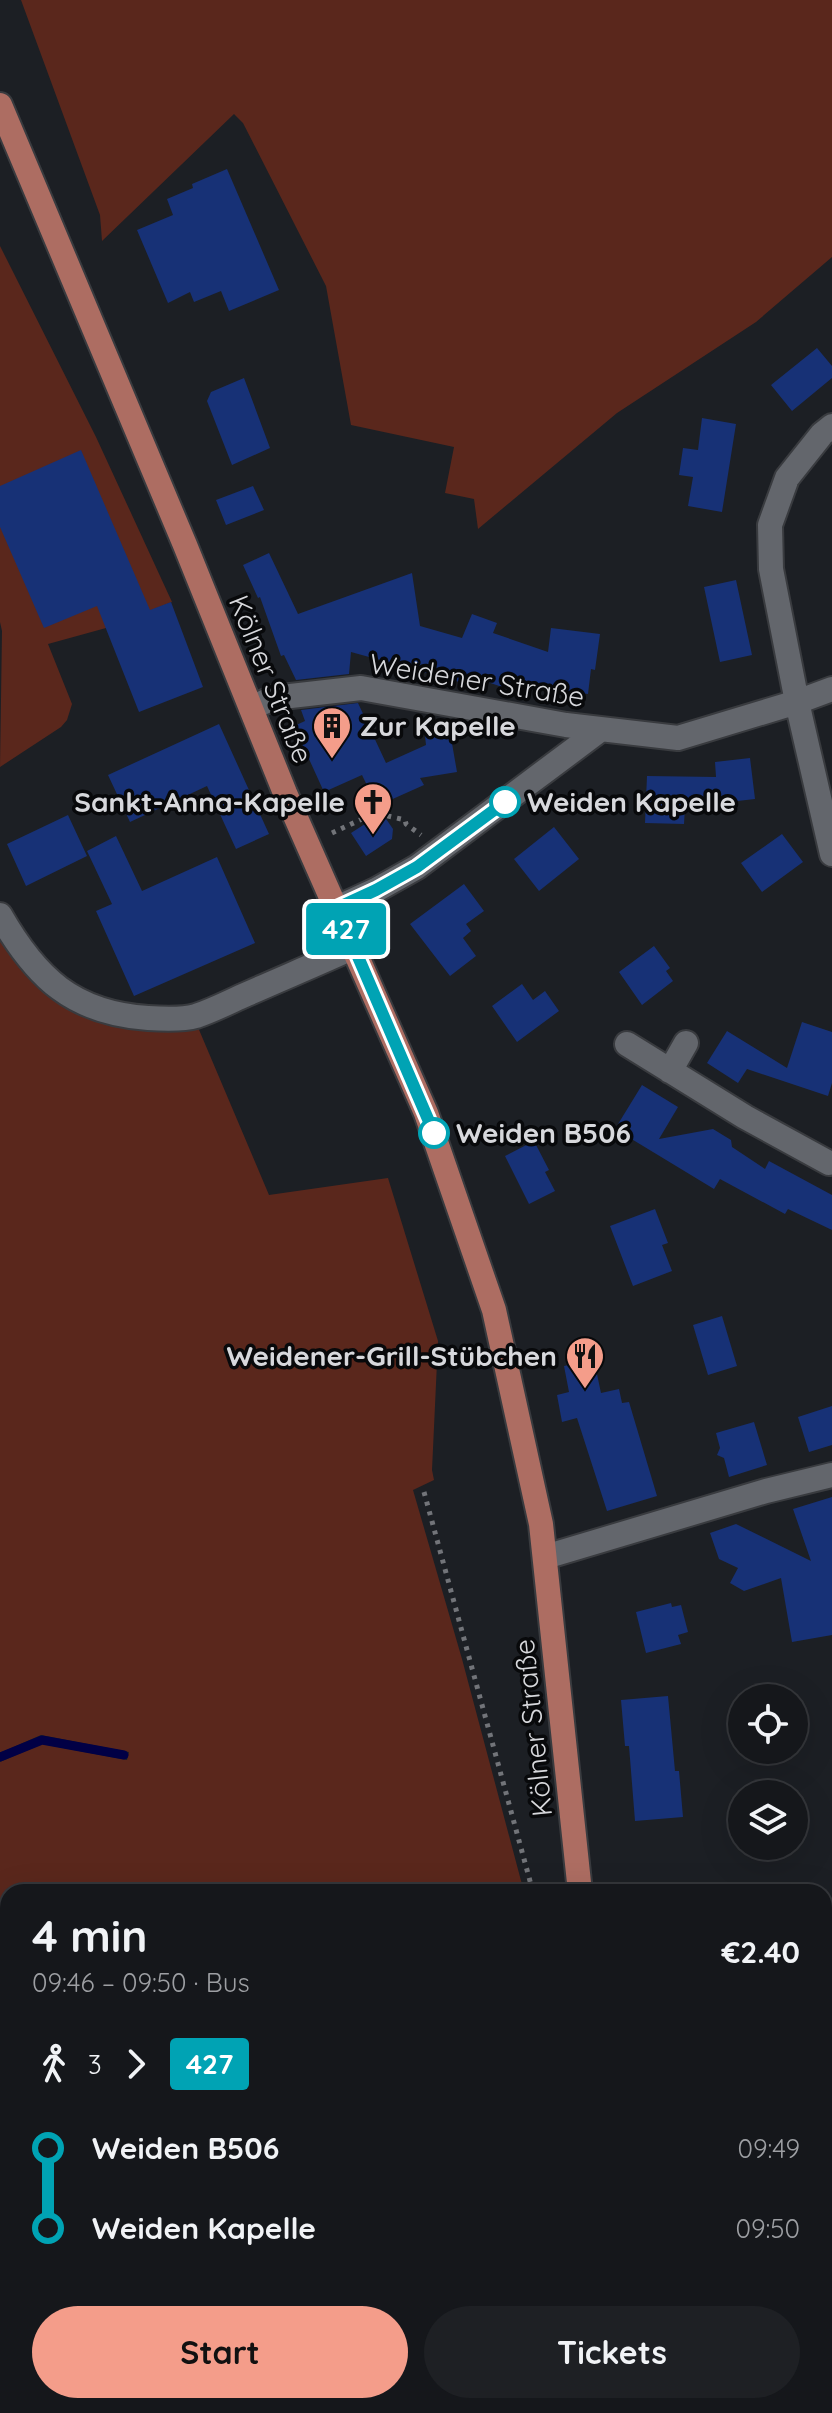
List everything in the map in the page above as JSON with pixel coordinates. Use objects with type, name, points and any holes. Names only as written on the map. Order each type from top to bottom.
[{"type":"main road","name":"Kölner Straße","points":[[0,105],[185,545],[285,793],[435,1136],[494,1310],[541,1524],[579,1884]]},
{"type":"street","points":[[832,426],[787,478],[770,525],[771,569],[797,702],[832,854]]},
{"type":"street","name":"Weidener Straße","points":[[251,708],[273,698],[361,688],[600,730],[678,738],[832,689]]},
{"type":"street","name":"Weidener Straße","points":[[337,908],[376,890],[442,850],[600,730]]},
{"type":"street","points":[[0,915],[18,947],[44,976],[69,996],[99,1011],[131,1017],[162,1019],[195,1016],[354,947]]},
{"type":"street","points":[[670,1071],[686,1043]]},
{"type":"street","points":[[627,1044],[745,1117],[831,1161]]},
{"type":"street","points":[[545,1557],[766,1491],[832,1475]]},
{"type":"path","points":[[309,844],[375,813],[405,820]]},
{"type":"path","points":[[424,1492],[531,1884]]},
{"type":"shaded area","points":[[21,0],[832,0],[832,257],[756,322],[617,413],[478,529],[474,499],[445,493],[454,447],[351,425],[326,286],[243,123],[234,114],[102,241],[100,215]]},
{"type":"shaded area","points":[[0,246],[96,437],[172,602],[106,628],[48,644],[72,704],[67,720],[0,767],[2,631]]},
{"type":"shaded area","points":[[0,933],[95,1020],[127,1028],[163,1030],[197,1025],[269,1195],[388,1178],[438,1341],[434,1480],[413,1490],[522,1884],[0,1884],[0,1762],[42,1744],[127,1760],[129,1752],[41,1735],[0,1753]]},
{"type":"building","points":[[227,169],[279,290],[229,311],[221,291],[194,302],[190,292],[168,303],[137,230],[173,215],[167,199]]},
{"type":"building","points":[[817,348],[832,366],[832,378],[792,411],[771,385]]},
{"type":"building","points":[[244,378],[270,448],[232,465],[207,401],[211,392]]},
{"type":"building","points":[[702,418],[736,424],[722,512],[688,506],[693,477],[679,475],[683,448],[698,450]]},
{"type":"building","points":[[81,450],[150,610],[171,602],[203,687],[139,712],[97,606],[44,628],[0,527],[0,486]]},
{"type":"building","points":[[253,486],[264,510],[226,525],[216,500]]},
{"type":"building","points":[[269,553],[298,614],[412,573],[420,626],[462,638],[472,614],[497,623],[493,633],[548,652],[551,628],[600,634],[588,694],[510,684],[508,689],[476,678],[474,686],[351,652],[349,674],[296,680],[284,655],[281,656],[260,597],[243,565]]},
{"type":"building","points":[[736,580],[752,655],[720,662],[704,587]]},
{"type":"building","points":[[358,703],[386,763],[426,745],[425,736],[450,732],[457,772],[420,778],[424,785],[377,806],[362,775],[324,792],[294,726],[305,721],[301,710]]},
{"type":"building","points":[[219,724],[269,834],[236,849],[207,786],[130,822],[108,775]]},
{"type":"building","points":[[750,758],[755,799],[685,807],[684,824],[645,823],[647,776],[716,777],[715,762]]},
{"type":"building","name":"Sankt-Anna-Kapelle","points":[[382,813],[393,829],[392,839],[366,856],[351,833]]},
{"type":"building","points":[[68,815],[87,856],[26,886],[7,844]]},
{"type":"building","points":[[554,827],[579,859],[539,891],[514,859]]},
{"type":"building","points":[[782,834],[803,862],[762,892],[741,863]]},
{"type":"building","points":[[116,836],[142,891],[217,857],[255,943],[134,996],[96,911],[112,904],[87,851]]},
{"type":"building","points":[[464,884],[484,911],[466,924],[471,931],[463,938],[476,956],[450,976],[410,924]]},
{"type":"building","points":[[654,946],[670,968],[666,971],[673,981],[642,1005],[619,972]]},
{"type":"building","points":[[522,984],[533,1000],[545,991],[559,1011],[517,1042],[492,1006]]},
{"type":"building","points":[[802,1022],[832,1032],[832,1083],[828,1096],[747,1069],[738,1083],[707,1063],[727,1031],[787,1068]]},
{"type":"building","points":[[642,1085],[678,1107],[659,1139],[713,1129],[731,1140],[732,1147],[765,1169],[769,1161],[832,1195],[832,1230],[788,1209],[785,1214],[720,1179],[714,1189],[615,1129]]},
{"type":"building","points":[[534,1141],[549,1170],[545,1172],[555,1191],[529,1204],[505,1156]]},
{"type":"building","points":[[655,1209],[668,1243],[662,1245],[672,1271],[633,1286],[610,1226]]},
{"type":"building","points":[[722,1316],[737,1366],[708,1375],[693,1325]]},
{"type":"building","points":[[594,1360],[601,1393],[619,1389],[622,1403],[629,1402],[657,1496],[607,1511],[577,1418],[562,1422],[557,1395],[569,1392],[564,1366]]},
{"type":"building","points":[[832,1406],[832,1445],[809,1452],[798,1417]]},
{"type":"building","points":[[754,1422],[767,1465],[729,1477],[724,1458],[717,1455],[720,1448],[716,1433]]},
{"type":"building","points":[[832,1497],[832,1635],[792,1642],[781,1578],[744,1591],[730,1583],[738,1568],[719,1559],[710,1533],[736,1524],[811,1561],[793,1509]]},
{"type":"building","points":[[671,1603],[672,1607],[681,1605],[688,1632],[678,1635],[681,1644],[646,1653],[636,1612]]},
{"type":"building","points":[[668,1696],[683,1817],[635,1821],[629,1746],[625,1746],[621,1700]]},
{"type":"waterway","points":[[0,1757],[42,1740],[124,1755]]},
{"type":"bus line","name":"427","points":[[434,1133],[337,908],[417,867],[505,802]]},
{"type":"place","name":"Zur Kapelle","points":[[332,760]]},
{"type":"place","name":"Weiden Kapelle","points":[[505,802]]},
{"type":"place","name":"Sankt-Anna-Kapelle","points":[[373,836]]},
{"type":"place","name":"Weiden B506","points":[[434,1133]]},
{"type":"place","name":"Weidener-Grill-Stübchen","points":[[585,1390]]}]
